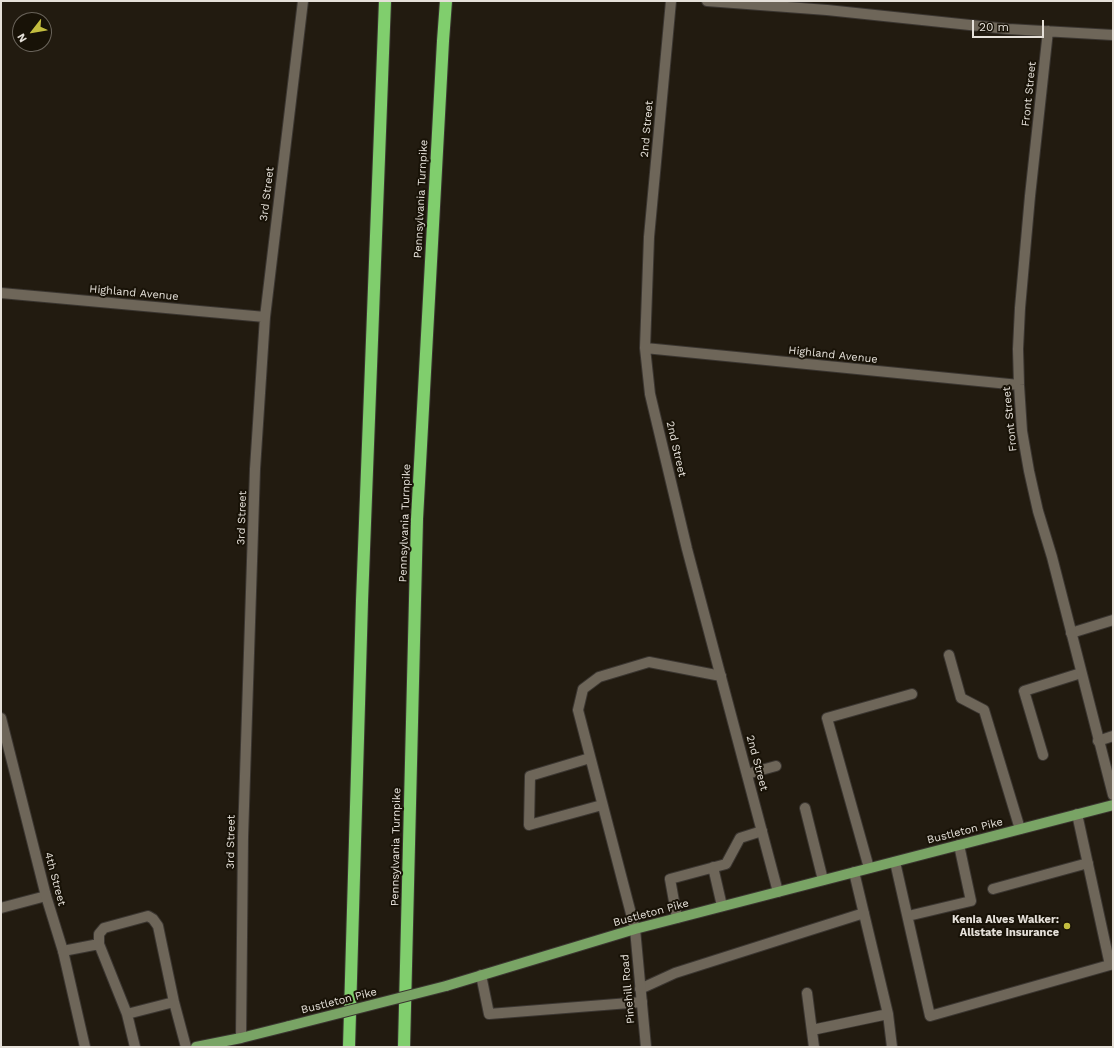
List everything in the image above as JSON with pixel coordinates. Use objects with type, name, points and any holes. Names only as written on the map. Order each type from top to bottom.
[{"type":"highway","points":[[349,1047],[363,577],[385,1]]},
{"type":"highway","name":"Pennsylvania Turnpike","points":[[404,1047],[417,518],[446,1]]},
{"type":"main road","name":"Bustleton Pike","points":[[196,1047],[241,1038],[446,986],[635,929],[1113,805]]},
{"type":"street","name":"3rd Street","points":[[241,1038],[244,798],[255,469],[265,316],[303,1]]},
{"type":"street","name":"2nd Street","points":[[671,1],[649,237],[645,348],[650,394],[688,549],[778,892]]},
{"type":"street","points":[[707,1],[827,10],[1008,28],[1113,35]]},
{"type":"street","name":"Front Street","points":[[1048,31],[1030,196],[1021,300],[1018,349],[1022,431],[1038,511],[1052,557],[1113,795]]},
{"type":"street","name":"Highland Avenue","points":[[1,294],[265,316]]},
{"type":"street","name":"Highland Avenue","points":[[645,348],[1019,385]]},
{"type":"street","points":[[1071,633],[1113,620]]},
{"type":"street","points":[[949,655],[961,698],[984,710],[1020,829]]},
{"type":"street","name":"Pinehill Road","points":[[646,1047],[635,929],[578,710],[583,689],[599,677],[649,662],[721,676]]},
{"type":"street","points":[[1044,755],[1024,690],[1081,673]]},
{"type":"street","points":[[869,868],[827,718],[912,694]]},
{"type":"street","name":"4th Street","points":[[1,718],[46,896],[63,951],[85,1047]]},
{"type":"street","points":[[1098,740],[1113,736]]},
{"type":"street","points":[[590,758],[530,776],[529,825],[602,805]]},
{"type":"street","points":[[747,774],[776,766]]},
{"type":"street","points":[[805,808],[823,880]]},
{"type":"street","points":[[895,862],[930,1016],[1111,964],[1078,814]]},
{"type":"street","points":[[677,918],[670,879],[726,864],[740,838],[762,831]]},
{"type":"street","points":[[908,916],[971,900],[959,845]]},
{"type":"street","points":[[993,889],[1088,862]]},
{"type":"street","points":[[713,867],[722,906]]},
{"type":"street","points":[[854,872],[888,1014],[892,1047]]},
{"type":"street","points":[[1,908],[46,896]]},
{"type":"street","points":[[640,989],[675,973],[864,914]]},
{"type":"street","points":[[135,1047],[127,1014],[99,944],[99,934],[104,928],[148,916],[153,919],[158,926],[174,1002],[186,1047]]},
{"type":"street","points":[[63,951],[99,944]]},
{"type":"street","points":[[481,975],[489,1014],[642,1002]]},
{"type":"street","points":[[807,992],[814,1047]]},
{"type":"street","points":[[127,1014],[174,1002]]},
{"type":"street","points":[[812,1030],[888,1014]]},
{"type":"place","name":"Kenia Alves Walker: Allstate Insurance","points":[[1067,926]]}]
